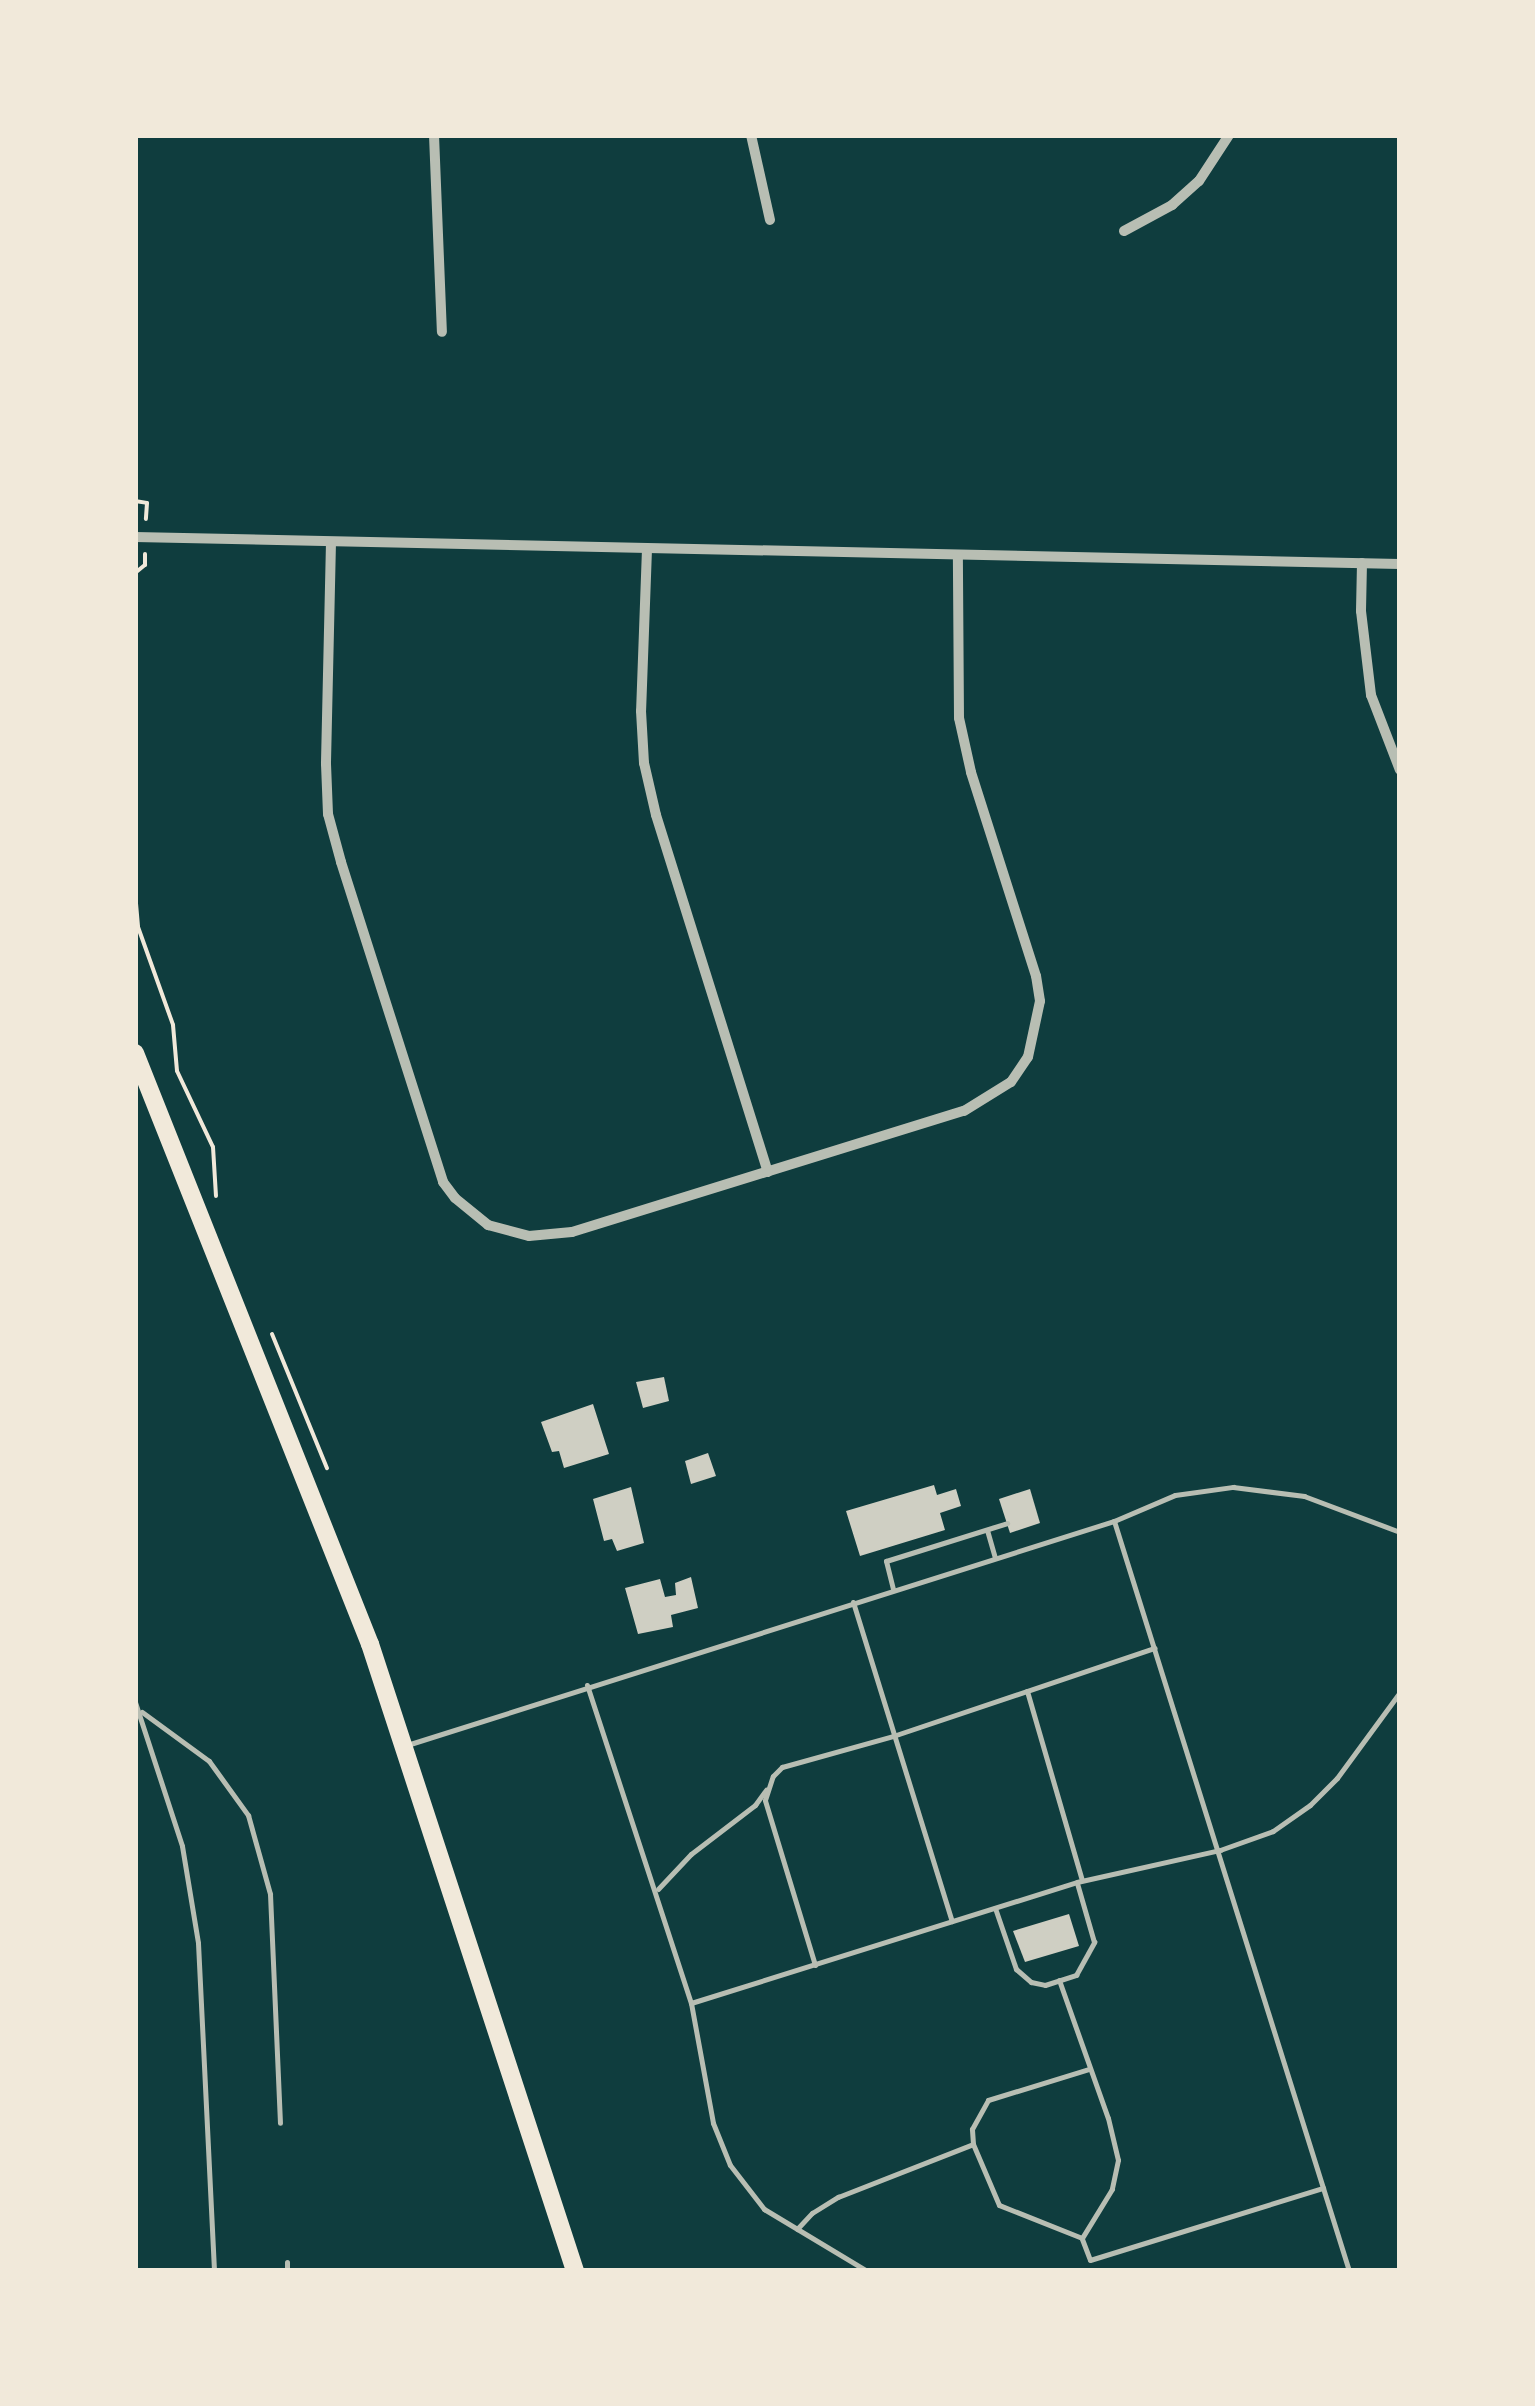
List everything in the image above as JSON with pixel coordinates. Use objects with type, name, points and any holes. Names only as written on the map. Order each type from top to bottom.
[{"type":"main road","points":[[135,1052],[370,1644],[576,2271]]},
{"type":"street","points":[[434,135],[442,332]]},
{"type":"street","points":[[752,135],[770,220]]},
{"type":"street","points":[[1124,231],[1172,205],[1199,181],[1229,135]]},
{"type":"street","points":[[135,537],[1400,564]]},
{"type":"street","points":[[331,542],[328,814],[443,1182],[455,1198],[488,1224],[529,1236],[572,1232],[964,1112],[1011,1082],[1028,1057],[1040,1001],[959,718],[958,555]]},
{"type":"street","points":[[647,548],[640,711],[644,763],[656,815],[768,1172]]},
{"type":"street","points":[[1362,563],[1362,610],[1371,695],[1400,770]]},
{"type":"lane","points":[[404,1746],[1114,1521],[1175,1495],[1234,1486],[1304,1496],[1400,1532]]},
{"type":"lane","points":[[1114,1521],[1349,2271]]},
{"type":"lane","points":[[893,1589],[886,1561],[1007,1524]]},
{"type":"lane","points":[[987,1530],[996,1558]]},
{"type":"lane","points":[[853,1602],[952,1922]]},
{"type":"lane","points":[[658,1889],[691,1854],[755,1805],[782,1766],[894,1736],[1155,1648]]},
{"type":"lane","points":[[587,1685],[658,1889],[692,2003],[714,2123],[730,2165],[764,2209],[866,2271]]},
{"type":"lane","points":[[995,1908],[1016,1969],[1031,1982],[1045,1985],[1076,1974],[1094,1942],[1027,1691]]},
{"type":"lane","points":[[692,2003],[1080,1881],[1220,1850],[1273,1831],[1310,1805],[1357,1753],[1400,1692]]},
{"type":"lane","points":[[135,1702],[182,1846],[198,1943],[214,2271]]},
{"type":"lane","points":[[140,1710],[209,1761],[248,1816],[270,1894],[280,2124]]},
{"type":"lane","points":[[767,1788],[765,1800],[816,1966]]},
{"type":"lane","points":[[1060,1980],[1112,2134],[1118,2174],[1082,2238]]},
{"type":"lane","points":[[1089,2069],[988,2100],[975,2118],[973,2144],[999,2205],[1082,2238],[1092,2271]]},
{"type":"lane","points":[[798,2229],[812,2213],[838,2198],[973,2144]]},
{"type":"lane","points":[[1090,2260],[1323,2188]]},
{"type":"lane","points":[[287,2262],[287,2271]]},
{"type":"path","points":[[135,502],[147,503],[146,515]]},
{"type":"path","points":[[135,573],[145,565],[145,555]]},
{"type":"path","points":[[135,892],[138,927],[172,1025],[177,1072],[213,1147],[220,1209]]},
{"type":"path","points":[[268,1326],[328,1468]]},
{"type":"building","points":[[664,1377],[669,1401],[643,1408],[636,1382]]},
{"type":"building","points":[[593,1404],[609,1454],[564,1468],[559,1451],[552,1452],[541,1422]]},
{"type":"building","points":[[708,1453],[716,1476],[691,1484],[685,1461]]},
{"type":"building","points":[[934,1485],[937,1495],[956,1489],[961,1506],[940,1513],[945,1530],[860,1556],[846,1511]]},
{"type":"building","points":[[631,1487],[644,1543],[617,1551],[612,1539],[604,1541],[593,1499]]},
{"type":"building","points":[[1030,1489],[1040,1523],[1010,1533],[999,1499]]},
{"type":"building","points":[[691,1577],[698,1608],[671,1615],[673,1627],[638,1634],[625,1588],[660,1579],[665,1597],[676,1595],[675,1583]]},
{"type":"building","points":[[1069,1914],[1079,1946],[1025,1962],[1013,1931]]}]
